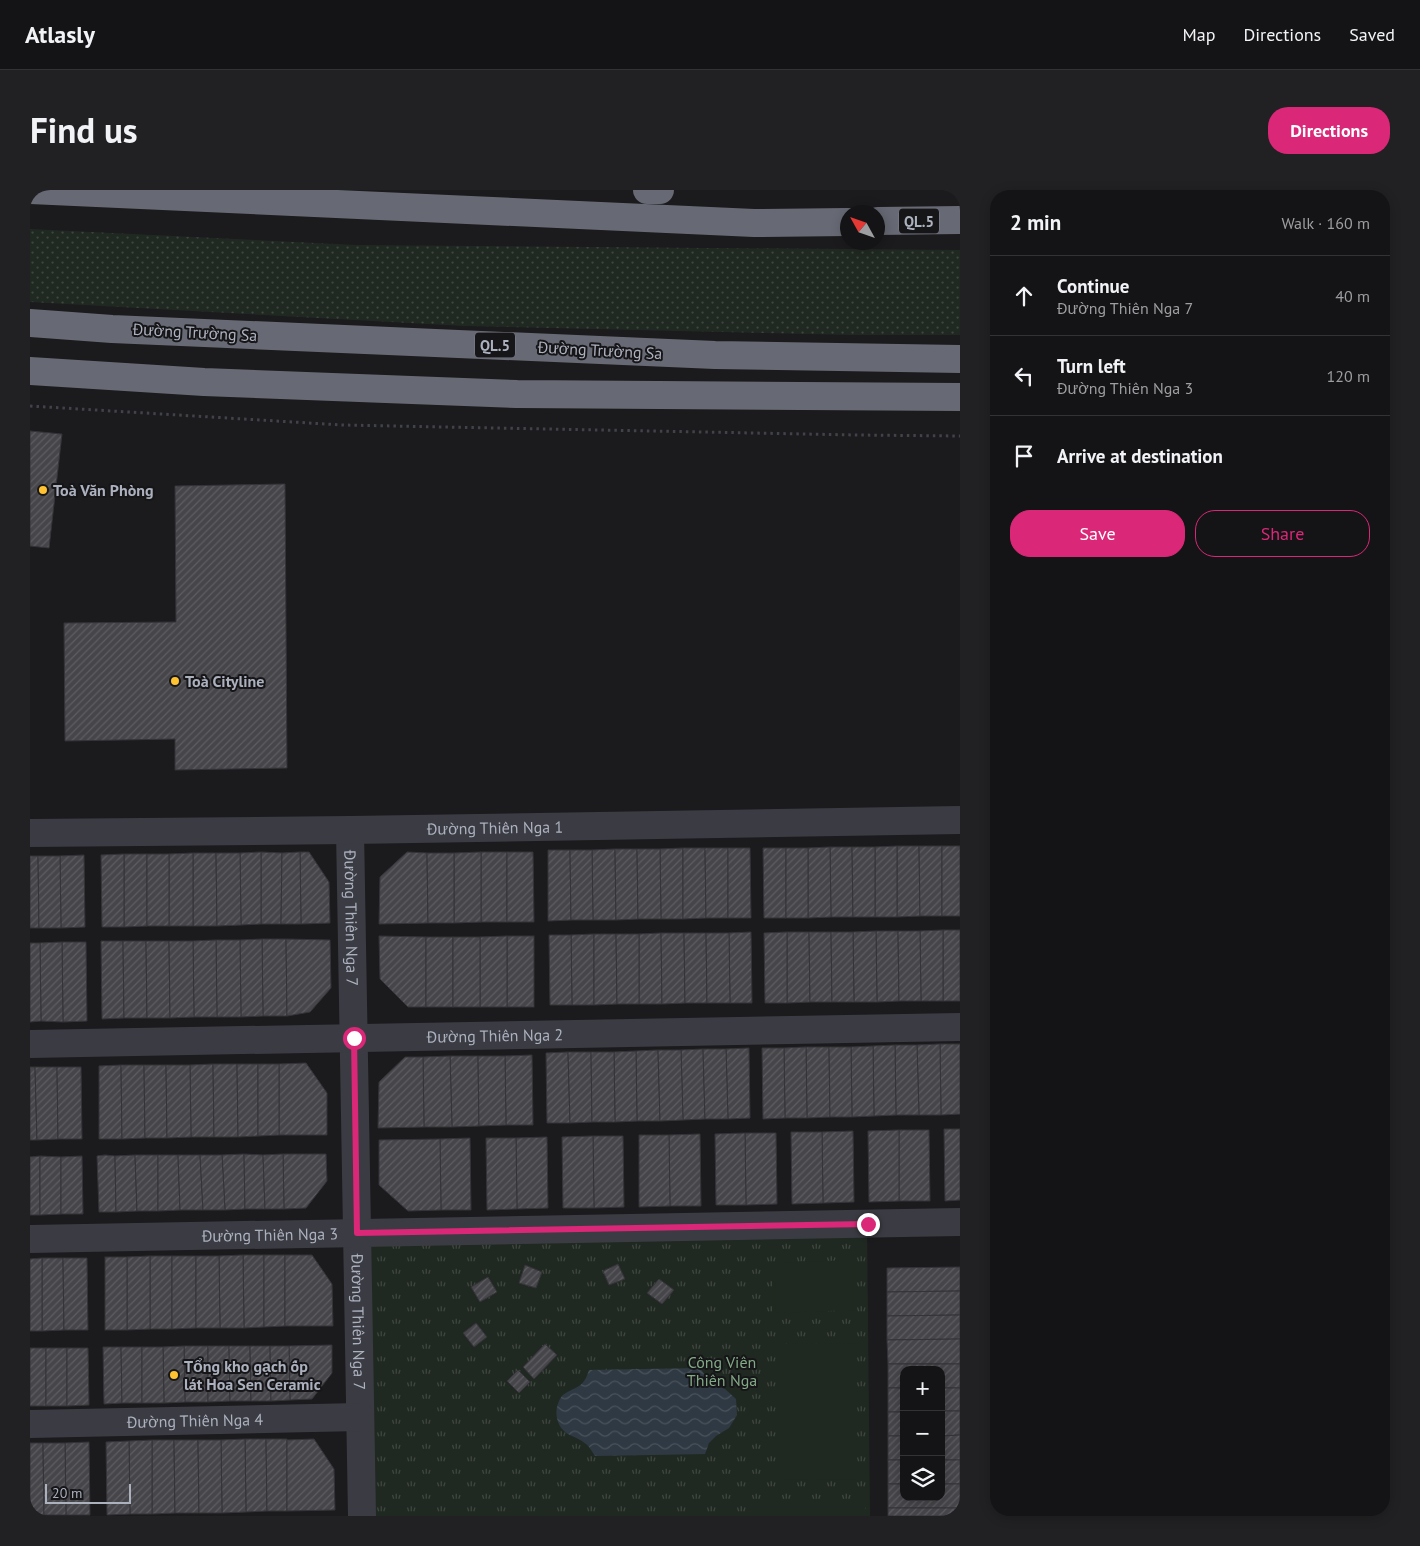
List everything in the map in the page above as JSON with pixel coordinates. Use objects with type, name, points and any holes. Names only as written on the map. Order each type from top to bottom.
[{"type":"highway","points":[[30,190],[744,222],[840,222]]},
{"type":"highway","points":[[647,190],[660,190]]},
{"type":"highway","name":"QL.5","points":[[885,221],[960,220]]},
{"type":"highway","name":"Đường Trường Sa","points":[[30,323],[122,329],[715,355],[960,360]]},
{"type":"highway","points":[[30,371],[204,382],[517,394],[960,397]]},
{"type":"street","name":"Đường Thiên Nga 1","points":[[30,833],[960,820]]},
{"type":"street","name":"Đường Thiên Nga 7","points":[[350,830],[362,1516]]},
{"type":"street","name":"Đường Thiên Nga 2","points":[[30,1044],[960,1027]]},
{"type":"street","name":"Đường Thiên Nga 3","points":[[30,1239],[960,1222]]},
{"type":"street","name":"Đường Thiên Nga 4","points":[[30,1424],[360,1417]]},
{"type":"path","points":[[30,406],[342,425],[960,436]]},
{"type":"green space","points":[[30,229],[356,245],[960,250],[960,335],[853,335],[464,326],[30,302]]},
{"type":"green space","name":"Công Viên Thiên Nga","points":[[867,1224],[870,1516],[362,1516],[357,1233]]},
{"type":"green space","points":[[852,1260],[854,1310],[773,1313],[772,1263]]},
{"type":"green space","points":[[856,1343],[857,1479],[781,1480],[780,1344]]},
{"type":"green space","points":[[767,1505],[865,1505],[865,1516],[767,1516]]},
{"type":"water","points":[[700,1368],[711,1384],[725,1389],[736,1399],[737,1415],[729,1428],[709,1443],[705,1454],[595,1456],[587,1445],[564,1431],[558,1422],[557,1406],[559,1401],[564,1394],[583,1383],[589,1370]]},
{"type":"building","name":"Toà Văn Phòng","points":[[30,431],[62,434],[49,548],[30,546]]},
{"type":"building","name":"Toà Cityline","points":[[285,484],[287,768],[175,770],[175,739],[65,741],[64,623],[176,622],[175,486]]},
{"type":"building","points":[[897,846],[919,846],[920,916],[897,917]]},
{"type":"building","points":[[897,846],[897,917],[875,917],[875,847]]},
{"type":"building","points":[[919,846],[942,846],[942,916],[920,916]]},
{"type":"building","points":[[942,846],[960,846],[960,916],[942,916]]},
{"type":"building","points":[[830,847],[852,847],[853,917],[831,917]]},
{"type":"building","points":[[830,847],[831,917],[808,918],[808,848]]},
{"type":"building","points":[[852,847],[875,847],[875,917],[853,917]]},
{"type":"building","points":[[683,848],[683,919],[661,919],[660,849]]},
{"type":"building","points":[[683,848],[705,848],[706,918],[683,919]]},
{"type":"building","points":[[705,848],[728,848],[728,918],[706,918]]},
{"type":"building","points":[[728,848],[750,848],[751,918],[728,918]]},
{"type":"building","points":[[763,848],[786,848],[786,918],[764,918]]},
{"type":"building","points":[[786,848],[808,848],[808,918],[786,918]]},
{"type":"building","points":[[615,849],[616,920],[593,920],[592,850]]},
{"type":"building","points":[[615,849],[637,849],[638,919],[616,920]]},
{"type":"building","points":[[637,849],[660,849],[661,919],[638,919]]},
{"type":"building","points":[[548,850],[570,850],[571,920],[548,921]]},
{"type":"building","points":[[570,850],[592,850],[593,920],[571,920]]},
{"type":"building","points":[[261,852],[282,853],[281,924],[261,924]]},
{"type":"building","points":[[261,852],[261,924],[241,925],[240,853]]},
{"type":"building","points":[[300,852],[309,852],[329,882],[330,923],[301,924]]},
{"type":"building","points":[[300,852],[301,924],[281,924],[282,853]]},
{"type":"building","points":[[407,852],[427,853],[428,923],[379,924],[380,877]]},
{"type":"building","points":[[481,852],[507,852],[507,922],[481,922]]},
{"type":"building","points":[[481,852],[481,922],[454,923],[454,853]]},
{"type":"building","points":[[507,852],[533,852],[534,922],[507,922]]},
{"type":"building","points":[[193,853],[216,853],[217,926],[193,926]]},
{"type":"building","points":[[193,853],[193,926],[169,926],[169,854]]},
{"type":"building","points":[[216,853],[240,853],[241,925],[217,926]]},
{"type":"building","points":[[427,853],[454,853],[454,923],[428,923]]},
{"type":"building","points":[[124,854],[147,854],[147,926],[124,927]]},
{"type":"building","points":[[124,854],[124,927],[102,927],[101,855]]},
{"type":"building","points":[[147,854],[169,854],[169,926],[147,926]]},
{"type":"building","points":[[84,855],[85,927],[61,928],[60,856]]},
{"type":"building","points":[[30,856],[38,856],[39,928],[30,928]]},
{"type":"building","points":[[38,856],[60,856],[61,928],[39,928]]},
{"type":"building","points":[[943,930],[960,930],[960,1001],[943,1001]]},
{"type":"building","points":[[943,930],[943,1001],[921,1001],[920,931]]},
{"type":"building","points":[[876,931],[898,931],[899,1001],[877,1002]]},
{"type":"building","points":[[876,931],[877,1002],[854,1002],[853,932]]},
{"type":"building","points":[[898,931],[920,931],[921,1001],[899,1001]]},
{"type":"building","points":[[751,932],[752,1003],[730,1003],[729,933]]},
{"type":"building","points":[[787,932],[809,932],[810,1002],[787,1003]]},
{"type":"building","points":[[787,932],[787,1003],[765,1003],[764,933]]},
{"type":"building","points":[[809,932],[831,932],[832,1002],[810,1002]]},
{"type":"building","points":[[831,932],[853,932],[854,1002],[832,1002]]},
{"type":"building","points":[[661,933],[662,1004],[639,1004],[639,934]]},
{"type":"building","points":[[661,933],[684,933],[685,1003],[662,1004]]},
{"type":"building","points":[[684,933],[706,933],[707,1003],[685,1003]]},
{"type":"building","points":[[706,933],[729,933],[730,1003],[707,1003]]},
{"type":"building","points":[[594,934],[594,1005],[572,1005],[571,935]]},
{"type":"building","points":[[594,934],[616,934],[617,1004],[594,1005]]},
{"type":"building","points":[[616,934],[639,934],[639,1004],[617,1004]]},
{"type":"building","points":[[549,935],[571,935],[572,1005],[550,1005]]},
{"type":"building","points":[[379,936],[426,937],[426,1007],[408,1007],[380,979]]},
{"type":"building","points":[[507,936],[534,936],[534,1007],[507,1007]]},
{"type":"building","points":[[507,936],[507,1007],[480,1007],[480,937]]},
{"type":"building","points":[[426,937],[453,937],[453,1007],[426,1007]]},
{"type":"building","points":[[453,937],[480,937],[480,1007],[453,1007]]},
{"type":"building","points":[[262,939],[286,939],[287,1016],[263,1016]]},
{"type":"building","points":[[262,939],[263,1016],[241,1017],[240,940]]},
{"type":"building","points":[[286,939],[330,940],[331,988],[310,1012],[287,1016]]},
{"type":"building","points":[[216,940],[240,940],[241,1017],[217,1017]]},
{"type":"building","points":[[216,940],[217,1017],[194,1017],[193,941]]},
{"type":"building","points":[[101,941],[123,941],[124,1018],[102,1019]]},
{"type":"building","points":[[123,941],[146,941],[147,1018],[124,1018]]},
{"type":"building","points":[[146,941],[169,941],[170,1018],[147,1018]]},
{"type":"building","points":[[169,941],[193,941],[194,1017],[170,1018]]},
{"type":"building","points":[[62,942],[86,942],[87,1021],[63,1022]]},
{"type":"building","points":[[62,942],[63,1022],[41,1021],[40,943]]},
{"type":"building","points":[[30,943],[40,943],[41,1021],[30,1022]]},
{"type":"building","points":[[940,1044],[960,1044],[960,1114],[941,1115]]},
{"type":"building","points":[[940,1044],[941,1115],[919,1115],[917,1045]]},
{"type":"building","points":[[895,1045],[917,1045],[919,1115],[896,1115]]},
{"type":"building","points":[[895,1045],[896,1115],[874,1116],[873,1046]]},
{"type":"building","points":[[873,1046],[874,1116],[852,1117],[851,1047]]},
{"type":"building","points":[[806,1047],[829,1047],[830,1117],[807,1118]]},
{"type":"building","points":[[806,1047],[807,1118],[785,1118],[784,1048]]},
{"type":"building","points":[[829,1047],[851,1047],[852,1117],[830,1117]]},
{"type":"building","points":[[749,1048],[750,1118],[728,1119],[726,1049]]},
{"type":"building","points":[[762,1048],[784,1048],[785,1118],[763,1119]]},
{"type":"building","points":[[703,1049],[705,1119],[683,1120],[681,1050]]},
{"type":"building","points":[[703,1049],[726,1049],[728,1119],[705,1119]]},
{"type":"building","points":[[658,1050],[660,1121],[637,1121],[636,1051]]},
{"type":"building","points":[[658,1050],[681,1050],[683,1120],[660,1121]]},
{"type":"building","points":[[636,1051],[637,1121],[615,1122],[614,1052]]},
{"type":"building","points":[[568,1052],[570,1123],[547,1123],[546,1053]]},
{"type":"building","points":[[568,1052],[591,1052],[592,1122],[570,1123]]},
{"type":"building","points":[[591,1052],[614,1052],[615,1122],[592,1122]]},
{"type":"building","points":[[532,1055],[533,1125],[506,1125],[505,1056]]},
{"type":"building","points":[[450,1056],[478,1056],[479,1126],[452,1127]]},
{"type":"building","points":[[450,1056],[452,1127],[424,1127],[423,1057]]},
{"type":"building","points":[[478,1056],[505,1056],[506,1125],[479,1126]]},
{"type":"building","points":[[405,1057],[423,1057],[424,1127],[378,1128],[379,1082]]},
{"type":"building","points":[[306,1063],[327,1093],[327,1135],[279,1135],[279,1064]]},
{"type":"building","points":[[213,1064],[214,1137],[191,1137],[190,1065]]},
{"type":"building","points":[[213,1064],[237,1064],[238,1137],[214,1137]]},
{"type":"building","points":[[237,1064],[258,1064],[258,1136],[238,1137]]},
{"type":"building","points":[[258,1064],[279,1064],[279,1135],[258,1136]]},
{"type":"building","points":[[121,1065],[122,1139],[99,1139],[99,1066]]},
{"type":"building","points":[[121,1065],[144,1065],[145,1138],[122,1139]]},
{"type":"building","points":[[144,1065],[166,1065],[167,1138],[145,1138]]},
{"type":"building","points":[[166,1065],[190,1065],[191,1137],[167,1138]]},
{"type":"building","points":[[30,1067],[35,1067],[37,1140],[30,1140]]},
{"type":"building","points":[[35,1067],[57,1067],[58,1139],[37,1140]]},
{"type":"building","points":[[57,1067],[81,1067],[82,1139],[58,1139]]},
{"type":"building","points":[[944,1129],[960,1129],[960,1200],[945,1201]]},
{"type":"building","points":[[899,1130],[929,1130],[930,1201],[899,1201]]},
{"type":"building","points":[[899,1130],[899,1201],[869,1202],[868,1131]]},
{"type":"building","points":[[853,1131],[854,1202],[823,1203],[822,1132]]},
{"type":"building","points":[[791,1132],[822,1132],[823,1203],[792,1204]]},
{"type":"building","points":[[745,1133],[776,1133],[777,1204],[746,1205]]},
{"type":"building","points":[[745,1133],[746,1205],[716,1205],[715,1134]]},
{"type":"building","points":[[700,1134],[701,1206],[670,1206],[669,1135]]},
{"type":"building","points":[[639,1135],[669,1135],[670,1206],[639,1207]]},
{"type":"building","points":[[593,1136],[623,1136],[624,1207],[594,1208]]},
{"type":"building","points":[[593,1136],[594,1208],[563,1208],[562,1137]]},
{"type":"building","points":[[547,1137],[548,1208],[517,1209],[516,1138]]},
{"type":"building","points":[[470,1138],[471,1210],[441,1210],[440,1139]]},
{"type":"building","points":[[486,1138],[516,1138],[517,1209],[487,1210]]},
{"type":"building","points":[[440,1139],[441,1210],[408,1211],[379,1185],[379,1140]]},
{"type":"building","points":[[244,1154],[245,1209],[225,1210],[222,1155]]},
{"type":"building","points":[[244,1154],[263,1155],[265,1209],[245,1209]]},
{"type":"building","points":[[283,1154],[326,1154],[327,1181],[306,1208],[284,1209]]},
{"type":"building","points":[[283,1154],[284,1209],[265,1209],[263,1155]]},
{"type":"building","points":[[135,1155],[137,1211],[116,1212],[115,1156]]},
{"type":"building","points":[[135,1155],[158,1155],[158,1211],[137,1211]]},
{"type":"building","points":[[158,1155],[178,1155],[180,1210],[158,1211]]},
{"type":"building","points":[[178,1155],[200,1155],[203,1210],[180,1210]]},
{"type":"building","points":[[200,1155],[222,1155],[225,1210],[203,1210]]},
{"type":"building","points":[[40,1156],[40,1215],[30,1215],[30,1157]]},
{"type":"building","points":[[40,1156],[61,1157],[61,1214],[40,1215]]},
{"type":"building","points":[[82,1156],[83,1214],[61,1214],[61,1157]]},
{"type":"building","points":[[97,1156],[115,1156],[116,1212],[99,1212]]},
{"type":"building","points":[[243,1255],[264,1255],[264,1327],[244,1328]]},
{"type":"building","points":[[243,1255],[244,1328],[220,1328],[219,1256]]},
{"type":"building","points":[[264,1255],[285,1255],[285,1326],[264,1327]]},
{"type":"building","points":[[285,1255],[312,1255],[332,1284],[333,1326],[285,1326]]},
{"type":"building","points":[[150,1256],[172,1256],[172,1329],[150,1329]]},
{"type":"building","points":[[150,1256],[150,1329],[127,1330],[127,1257]]},
{"type":"building","points":[[172,1256],[196,1256],[196,1328],[172,1329]]},
{"type":"building","points":[[196,1256],[219,1256],[220,1328],[196,1328]]},
{"type":"building","points":[[105,1257],[127,1257],[127,1330],[105,1330]]},
{"type":"building","points":[[42,1258],[63,1258],[64,1330],[42,1331]]},
{"type":"building","points":[[42,1258],[42,1331],[30,1331],[30,1259]]},
{"type":"building","points":[[63,1258],[87,1258],[88,1330],[64,1330]]},
{"type":"building","points":[[618,1264],[625,1279],[609,1285],[603,1271]]},
{"type":"building","points":[[525,1265],[542,1272],[536,1288],[519,1283]]},
{"type":"building","points":[[960,1267],[960,1291],[887,1292],[887,1268]]},
{"type":"building","points":[[488,1277],[497,1292],[480,1302],[471,1287]]},
{"type":"building","points":[[659,1279],[674,1290],[662,1304],[647,1293]]},
{"type":"building","points":[[960,1291],[960,1315],[887,1316],[887,1292]]},
{"type":"building","points":[[960,1315],[960,1339],[887,1340],[887,1316]]},
{"type":"building","points":[[476,1323],[487,1337],[474,1347],[463,1333]]},
{"type":"building","points":[[960,1339],[960,1364],[888,1364],[887,1340]]},
{"type":"building","points":[[545,1344],[557,1355],[534,1379],[523,1367]]},
{"type":"building","points":[[332,1345],[332,1373],[312,1399],[290,1400],[289,1346]]},
{"type":"building","points":[[184,1346],[208,1346],[208,1402],[185,1402]]},
{"type":"building","name":"Tổng kho gạch ốp lát Hoa Sen Ceramic","points":[[184,1346],[185,1402],[164,1403],[163,1347]]},
{"type":"building","points":[[208,1346],[229,1346],[230,1401],[208,1402]]},
{"type":"building","points":[[229,1346],[250,1346],[251,1401],[230,1401]]},
{"type":"building","points":[[250,1346],[270,1346],[271,1401],[251,1401]]},
{"type":"building","points":[[270,1346],[289,1346],[290,1400],[271,1401]]},
{"type":"building","points":[[103,1347],[121,1347],[122,1403],[104,1404]]},
{"type":"building","points":[[121,1347],[142,1347],[142,1403],[122,1403]]},
{"type":"building","points":[[142,1347],[163,1347],[164,1403],[142,1403]]},
{"type":"building","points":[[30,1348],[46,1348],[46,1406],[30,1406]]},
{"type":"building","points":[[46,1348],[67,1348],[67,1406],[46,1406]]},
{"type":"building","points":[[67,1348],[88,1348],[89,1405],[67,1406]]},
{"type":"building","points":[[888,1364],[960,1364],[960,1388],[945,1388],[945,1366],[900,1366],[900,1388],[888,1388]]},
{"type":"building","points":[[518,1370],[530,1382],[519,1393],[507,1381]]},
{"type":"building","points":[[888,1388],[900,1388],[900,1412],[888,1412]]},
{"type":"building","points":[[945,1388],[960,1388],[960,1411],[945,1411]]},
{"type":"building","points":[[945,1411],[960,1411],[960,1435],[945,1436]]},
{"type":"building","points":[[888,1412],[900,1412],[900,1436],[888,1436]]},
{"type":"building","points":[[960,1435],[960,1460],[945,1460],[945,1436]]},
{"type":"building","points":[[888,1436],[900,1436],[900,1460],[888,1460]]},
{"type":"building","points":[[245,1439],[266,1439],[267,1511],[246,1512]]},
{"type":"building","points":[[245,1439],[246,1512],[222,1513],[221,1440]]},
{"type":"building","points":[[266,1439],[287,1439],[287,1511],[267,1511]]},
{"type":"building","points":[[314,1439],[334,1469],[335,1510],[287,1511],[287,1440]]},
{"type":"building","points":[[152,1440],[174,1440],[175,1513],[152,1514]]},
{"type":"building","points":[[152,1440],[152,1514],[130,1514],[129,1441]]},
{"type":"building","points":[[174,1440],[198,1440],[199,1513],[175,1513]]},
{"type":"building","points":[[198,1440],[221,1440],[222,1513],[199,1513]]},
{"type":"building","points":[[129,1441],[130,1514],[107,1515],[106,1442]]},
{"type":"building","points":[[89,1442],[90,1515],[66,1515],[65,1443]]},
{"type":"building","points":[[30,1443],[43,1443],[44,1515],[30,1515]]},
{"type":"building","points":[[43,1443],[65,1443],[66,1515],[44,1515]]},
{"type":"building","points":[[888,1460],[900,1460],[900,1484],[888,1484]]},
{"type":"building","points":[[945,1460],[960,1460],[960,1484],[945,1484]]},
{"type":"building","points":[[888,1484],[900,1484],[900,1501],[945,1501],[945,1484],[960,1484],[960,1508],[888,1508]]},
{"type":"building","points":[[888,1508],[960,1508],[960,1516],[888,1516]]},
{"type":"place","name":"Toà Văn Phòng","points":[[43,490]]},
{"type":"place","name":"Toà Cityline","points":[[175,681]]},
{"type":"place","name":"Tổng kho gạch ốp lát Hoa Sen Ceramic","points":[[174,1375]]},
{"type":"route","points":[[354,1038],[357,1233],[868,1224]]}]
